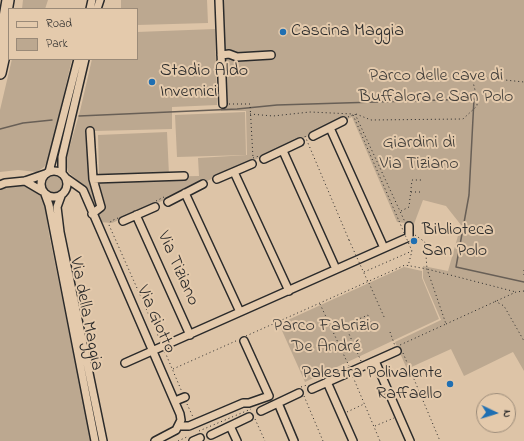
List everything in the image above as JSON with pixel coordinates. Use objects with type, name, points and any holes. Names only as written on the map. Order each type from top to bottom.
[{"type":"highway","points":[[0,46],[8,0]]},
{"type":"highway","points":[[0,74],[8,34]]},
{"type":"street","points":[[219,0],[223,104]]},
{"type":"street","points":[[221,55],[229,54],[237,57],[271,55]]},
{"type":"street","points":[[43,192],[40,182],[47,173],[78,60]]},
{"type":"street","points":[[25,182],[52,198],[61,196],[66,189],[62,157],[86,60]]},
{"type":"street","points":[[313,136],[344,119]]},
{"type":"street","points":[[330,128],[384,248]]},
{"type":"street","points":[[90,131],[93,179],[101,207],[92,214]]},
{"type":"street","points":[[262,157],[300,142]]},
{"type":"street","points":[[283,150],[336,269]]},
{"type":"street","points":[[218,179],[234,172],[252,161]]},
{"type":"street","points":[[0,185],[5,182],[25,182],[47,173],[58,171],[64,176]]},
{"type":"street","points":[[234,172],[289,291]]},
{"type":"street","name":"Via Giotto","points":[[64,176],[80,186],[175,401],[180,414],[180,426]]},
{"type":"street","points":[[93,179],[184,176]]},
{"type":"street","name":"Via Tiziano","points":[[168,199],[203,184]]},
{"type":"street","name":"Via Giotto","points":[[66,189],[81,191],[86,200]]},
{"type":"street","name":"Via della Maggia","points":[[43,192],[50,212],[95,441]]},
{"type":"street","points":[[185,193],[240,312]]},
{"type":"street","name":"Via della Maggia","points":[[61,196],[57,207],[60,232],[103,441]]},
{"type":"street","name":"Via Tiziano","points":[[120,219],[136,215],[154,204]]},
{"type":"street","name":"Via Tiziano","points":[[136,215],[190,335]]},
{"type":"street","name":"Via Tiziano","points":[[125,363],[409,237],[409,229]]},
{"type":"street","points":[[155,441],[172,433],[180,426],[189,426],[243,403],[249,403],[269,396],[244,341]]},
{"type":"street","points":[[312,389],[375,361],[396,349]]},
{"type":"street","points":[[375,361],[410,441]]},
{"type":"street","points":[[327,382],[353,441]]},
{"type":"street","points":[[261,411],[301,394]]},
{"type":"street","points":[[175,401],[184,397]]},
{"type":"street","points":[[278,403],[294,441]]},
{"type":"street","points":[[211,435],[251,416]]},
{"type":"street","points":[[230,426],[237,441]]},
{"type":"path","points":[[250,113],[272,116],[310,112],[354,114],[371,120],[459,119],[464,118],[475,109],[478,102],[474,82],[476,78],[524,82]]},
{"type":"path","points":[[223,104],[250,104],[252,161],[262,157]]},
{"type":"path","points":[[344,119],[354,114]]},
{"type":"path","points":[[354,114],[404,221],[409,229],[420,236],[425,242],[427,269],[446,324]]},
{"type":"path","points":[[354,114],[412,251],[408,266]]},
{"type":"path","points":[[305,136],[349,240],[385,319]]},
{"type":"path","points":[[400,212],[409,207],[412,180],[422,180]]},
{"type":"path","points":[[411,192],[421,192]]},
{"type":"path","points":[[154,204],[168,199]]},
{"type":"path","points":[[120,219],[111,221],[109,225],[163,347]]},
{"type":"path","points":[[364,272],[412,251]]},
{"type":"path","points":[[172,369],[405,265],[427,269],[516,292],[524,292]]},
{"type":"path","points":[[524,270],[524,278]]},
{"type":"path","points":[[440,441],[400,345],[516,292]]},
{"type":"path","points":[[494,301],[504,306],[524,341]]},
{"type":"path","points":[[361,361],[345,325],[368,315],[372,324]]},
{"type":"path","points":[[390,332],[396,349]]},
{"type":"path","points":[[301,394],[323,441]]},
{"type":"path","points":[[341,415],[365,404]]},
{"type":"path","points":[[251,416],[265,441]]},
{"type":"path","points":[[374,426],[399,416]]},
{"type":"green space","points":[[23,0],[48,0],[45,8],[22,8]]},
{"type":"green space","points":[[121,0],[207,0],[208,23],[138,25],[138,8],[121,8]]},
{"type":"green space","name":"Parco delle cave di Buffalora e San Polo","points":[[222,0],[524,0],[524,371],[513,352],[464,376],[451,349],[407,369],[395,342],[441,320],[423,278],[423,266],[448,271],[461,225],[446,206],[423,200],[414,224],[397,222],[352,117],[112,223],[99,222],[83,185],[68,172],[66,162],[92,60],[138,60],[138,32],[215,29],[217,105],[172,107],[172,129],[95,131],[97,178],[199,176],[198,158],[247,155],[246,111],[221,111]]},
{"type":"green space","points":[[12,60],[72,60],[48,161],[44,167],[37,172],[18,170],[0,172],[0,110]]},
{"type":"green space","points":[[245,112],[246,155],[177,157],[175,115]]},
{"type":"green space","points":[[167,132],[169,175],[99,177],[98,135]]},
{"type":"green space","points":[[54,175],[60,178],[63,184],[60,190],[54,193],[48,190],[45,184],[48,178]]},
{"type":"green space","points":[[0,182],[27,185],[35,189],[44,199],[49,234],[91,441],[0,441]]},
{"type":"green space","name":"Parco Fabrizio De André","points":[[404,267],[422,271],[422,278],[439,319],[305,382],[279,324]]},
{"type":"waterway","points":[[79,116],[237,109],[277,105],[474,99],[469,195],[456,267],[524,282]]},
{"type":"waterway","points":[[0,129],[23,123],[52,120]]},
{"type":"place","name":"Cascina Maggia","points":[[283,32]]},
{"type":"place","name":"Stadio Aldo Invernici","points":[[152,82]]},
{"type":"place","name":"Biblioteca San Polo","points":[[414,241]]},
{"type":"place","name":"Palestra Polivalente Raffaello","points":[[450,384]]},
{"type":"park label","name":"Giardini di Via Tiziano","points":[[419,154]]}]
